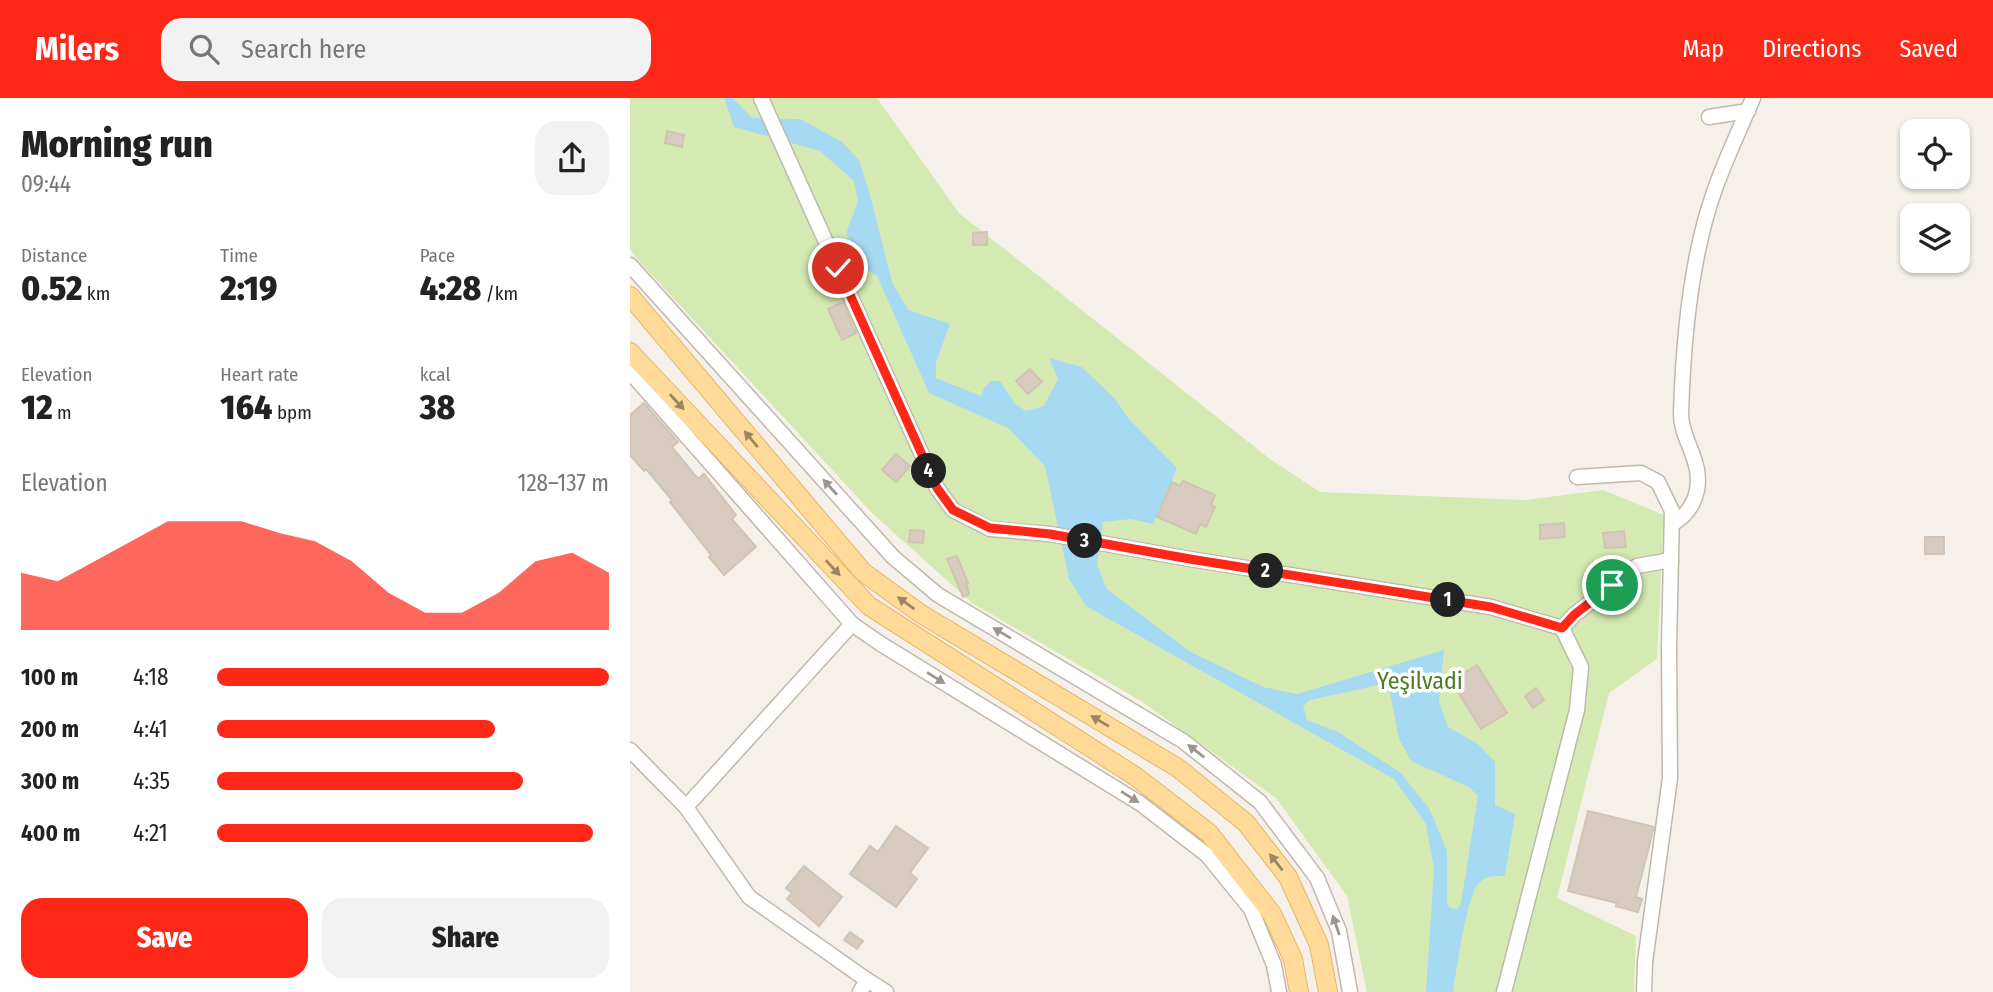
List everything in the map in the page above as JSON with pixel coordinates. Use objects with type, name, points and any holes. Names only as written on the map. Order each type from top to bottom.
[{"type":"main road","points":[[630,296],[863,572],[920,614],[1178,768],[1247,823],[1288,877],[1319,945],[1328,992]]},
{"type":"main road","points":[[630,352],[869,606],[1135,776],[1209,833],[1272,914],[1293,960],[1299,992]]},
{"type":"street","points":[[764,105],[937,488],[953,510],[990,528],[1050,534],[1491,607],[1562,628],[1581,667],[1577,710],[1504,992]]},
{"type":"street","points":[[1709,117],[1750,105]]},
{"type":"street","points":[[1672,524],[1682,519],[1697,491],[1697,470],[1686,442],[1681,418],[1687,330],[1699,246],[1714,193],[1750,105]]},
{"type":"street","points":[[630,265],[893,557],[911,573],[938,595],[1183,741],[1260,802],[1317,878],[1339,931],[1350,992]]},
{"type":"street","points":[[630,372],[852,624],[1141,804],[1207,855],[1251,909],[1274,965],[1279,992]]},
{"type":"street","points":[[1577,477],[1641,473],[1658,482],[1672,511],[1670,778],[1645,962],[1644,992]]},
{"type":"street","points":[[1562,628],[1574,615],[1637,566],[1671,560]]},
{"type":"street","points":[[686,807],[852,624]]},
{"type":"street","points":[[630,750],[686,807],[749,897],[864,986],[886,992]]},
{"type":"green space","name":"Yeşilvadi","points":[[630,98],[877,98],[959,213],[1270,459],[1320,492],[1525,500],[1603,490],[1664,515],[1657,659],[1609,693],[1557,898],[1636,936],[1634,992],[1367,992],[1347,896],[1276,798],[1141,701],[972,603],[871,512],[639,261],[630,249]]},
{"type":"water","points":[[724,98],[733,98],[752,118],[800,119],[842,142],[859,160],[892,282],[908,310],[950,324],[936,362],[936,378],[981,396],[991,381],[1000,381],[1015,404],[1026,411],[1044,406],[1058,379],[1049,358],[1082,367],[1116,400],[1128,418],[1177,468],[1153,524],[1131,519],[1103,522],[1097,565],[1107,589],[1189,651],[1263,687],[1297,694],[1444,650],[1439,701],[1448,727],[1478,744],[1495,762],[1495,805],[1515,814],[1505,876],[1491,876],[1482,880],[1474,891],[1453,992],[1426,992],[1434,869],[1426,824],[1394,779],[1086,606],[1069,579],[1045,466],[1008,428],[929,393],[877,276],[864,268],[846,233],[858,202],[854,181],[820,151],[734,127]],"holes":[[[1388,683],[1399,739],[1411,761],[1469,787],[1478,796],[1461,903],[1457,909],[1447,904],[1447,851],[1430,810],[1401,773],[1338,732],[1307,720],[1303,706],[1310,700]]]},
{"type":"building","points":[[667,131],[684,135],[682,147],[665,143]]},
{"type":"building","points":[[987,232],[987,245],[973,245],[973,233]]},
{"type":"building","points":[[843,302],[856,333],[842,340],[828,309]]},
{"type":"building","points":[[1030,369],[1042,382],[1028,394],[1016,381]]},
{"type":"building","points":[[644,403],[678,442],[672,447],[698,479],[704,474],[736,515],[732,519],[756,547],[724,575],[670,502],[672,500],[646,469],[644,471],[630,455],[630,415]]},
{"type":"building","points":[[896,454],[910,466],[896,482],[882,470]]},
{"type":"building","points":[[1183,481],[1215,495],[1211,505],[1215,507],[1206,527],[1200,524],[1196,534],[1157,517],[1172,482],[1180,486]]},
{"type":"building","points":[[1564,523],[1565,537],[1540,539],[1540,525]]},
{"type":"building","points":[[910,530],[924,531],[923,543],[909,542]]},
{"type":"building","points":[[1624,531],[1626,547],[1605,548],[1603,533]]},
{"type":"building","points":[[1925,537],[1944,537],[1944,554],[1925,554]]},
{"type":"building","points":[[957,556],[968,583],[969,594],[963,597],[947,559]]},
{"type":"building","points":[[1477,665],[1507,713],[1481,729],[1451,681]]},
{"type":"building","points":[[1536,688],[1544,700],[1533,708],[1525,696]]},
{"type":"building","points":[[1588,811],[1654,827],[1636,897],[1642,899],[1638,912],[1616,906],[1617,903],[1568,891]]},
{"type":"building","points":[[896,826],[928,848],[910,873],[917,879],[896,907],[850,874],[870,846],[878,852]]},
{"type":"building","points":[[804,866],[842,897],[819,926],[787,899],[792,893],[786,888]]},
{"type":"building","points":[[850,932],[863,941],[857,949],[844,940]]},
{"type":"route","points":[[838,268],[937,488],[953,510],[968,519],[990,528],[1050,534],[1491,607],[1562,628],[1612,585]]}]
